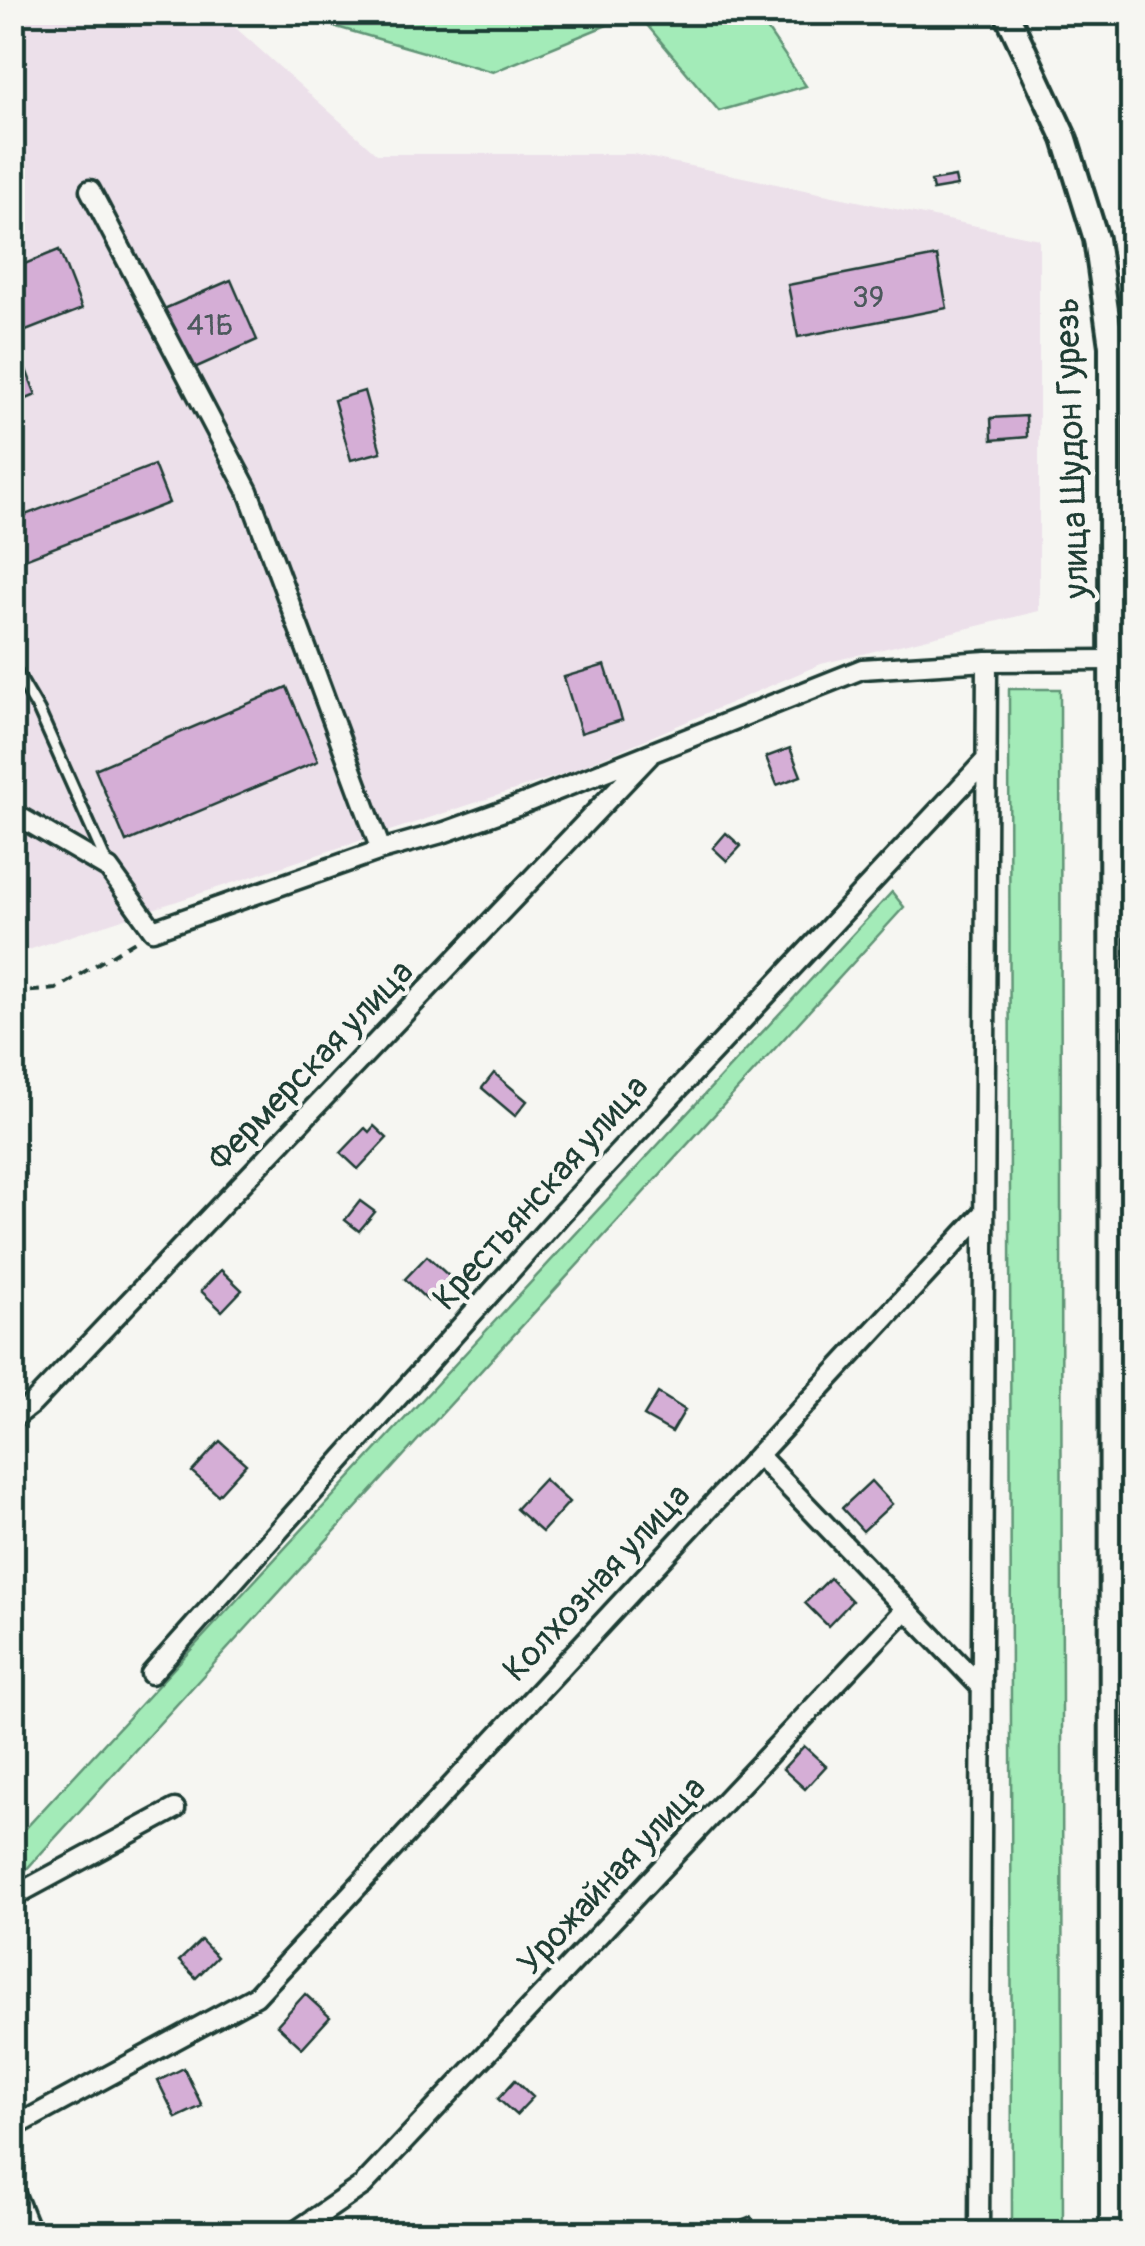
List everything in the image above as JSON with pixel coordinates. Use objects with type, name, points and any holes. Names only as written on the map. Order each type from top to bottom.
[{"type":"street","name":"улица Шудон Гурезь","points":[[1006,12],[1065,139],[1096,239],[1111,346],[1122,490],[1111,660],[1122,2104],[1112,2234]]},
{"type":"street","points":[[90,190],[248,491],[381,850]]},
{"type":"street","points":[[12,809],[109,869],[153,930],[483,818],[862,668],[1111,660]]},
{"type":"street","points":[[979,2234],[988,661]]},
{"type":"street","name":"Фермерская улица","points":[[12,1420],[34,1403],[652,752]]},
{"type":"street","name":"Крестьянская улица","points":[[151,1674],[562,1213],[986,760]]},
{"type":"street","name":"Колхозная улица","points":[[12,2128],[256,1996],[983,1213]]},
{"type":"street","points":[[758,1455],[980,1686]]},
{"type":"street","name":"Урожайная улица","points":[[292,2234],[363,2186],[906,1610]]},
{"type":"street","points":[[12,1897],[174,1809]]},
{"type":"street","points":[[12,2187],[30,2234]]},
{"type":"lane","points":[[12,665],[54,744],[109,869]]},
{"type":"path","points":[[12,993],[56,989],[153,930]]},
{"type":"shaded area","points":[[12,13],[219,13],[377,154],[633,154],[1039,239],[1039,611],[821,664],[569,772],[13,955]]},
{"type":"green space","points":[[311,13],[636,13],[493,72],[323,23]]},
{"type":"green space","points":[[637,13],[756,13],[806,86],[719,111]]},
{"type":"green space","points":[[1009,689],[1060,689],[1063,2234],[1012,2233]]},
{"type":"green space","points":[[892,892],[904,907],[13,1884],[13,1842]]},
{"type":"building","points":[[955,177],[957,186],[933,190],[931,181]]},
{"type":"building","points":[[59,250],[82,309],[13,336],[36,395],[12,405],[12,269]]},
{"type":"building","points":[[937,256],[947,308],[798,337],[788,285]]},
{"type":"building","points":[[231,280],[257,340],[190,370],[164,309]]},
{"type":"building","points":[[364,391],[381,452],[351,460],[334,400]]},
{"type":"building","points":[[1026,416],[1027,437],[992,440],[991,418]]},
{"type":"building","points":[[154,465],[169,503],[12,564],[12,520]]},
{"type":"building","points":[[605,665],[622,720],[581,733],[564,677]]},
{"type":"building","points":[[287,687],[318,761],[126,842],[95,769]]},
{"type":"building","points":[[790,748],[801,776],[777,785],[766,757]]},
{"type":"building","points":[[726,833],[741,846],[727,861],[713,848]]},
{"type":"building","points":[[494,1073],[527,1101],[515,1116],[482,1088]]},
{"type":"building","points":[[374,1126],[387,1138],[358,1169],[341,1153],[365,1128],[369,1132]]},
{"type":"building","points":[[360,1201],[375,1212],[359,1231],[345,1220]]},
{"type":"building","points":[[427,1256],[450,1277],[428,1301],[405,1279]]},
{"type":"building","points":[[221,1270],[242,1290],[222,1311],[201,1291]]},
{"type":"building","points":[[658,1393],[685,1410],[672,1432],[644,1416]]},
{"type":"building","points":[[220,1441],[246,1464],[218,1495],[192,1472]]},
{"type":"building","points":[[544,1479],[569,1502],[542,1532],[516,1509]]},
{"type":"building","points":[[871,1481],[892,1504],[863,1531],[842,1508]]},
{"type":"building","points":[[830,1578],[852,1601],[828,1626],[805,1603]]},
{"type":"building","points":[[804,1746],[826,1766],[805,1789],[783,1769]]},
{"type":"building","points":[[201,1940],[217,1957],[196,1978],[179,1961]]},
{"type":"building","points":[[305,1994],[330,2017],[302,2048],[277,2025]]},
{"type":"building","points":[[184,2068],[202,2106],[176,2118],[158,2081]]},
{"type":"building","points":[[515,2080],[533,2097],[516,2115],[498,2099]]},
{"type":"building","points":[[751,2217],[758,2234],[720,2234],[719,2230]]},
{"type":"building","points":[[910,2228],[941,2228],[941,2234],[910,2234]]}]
